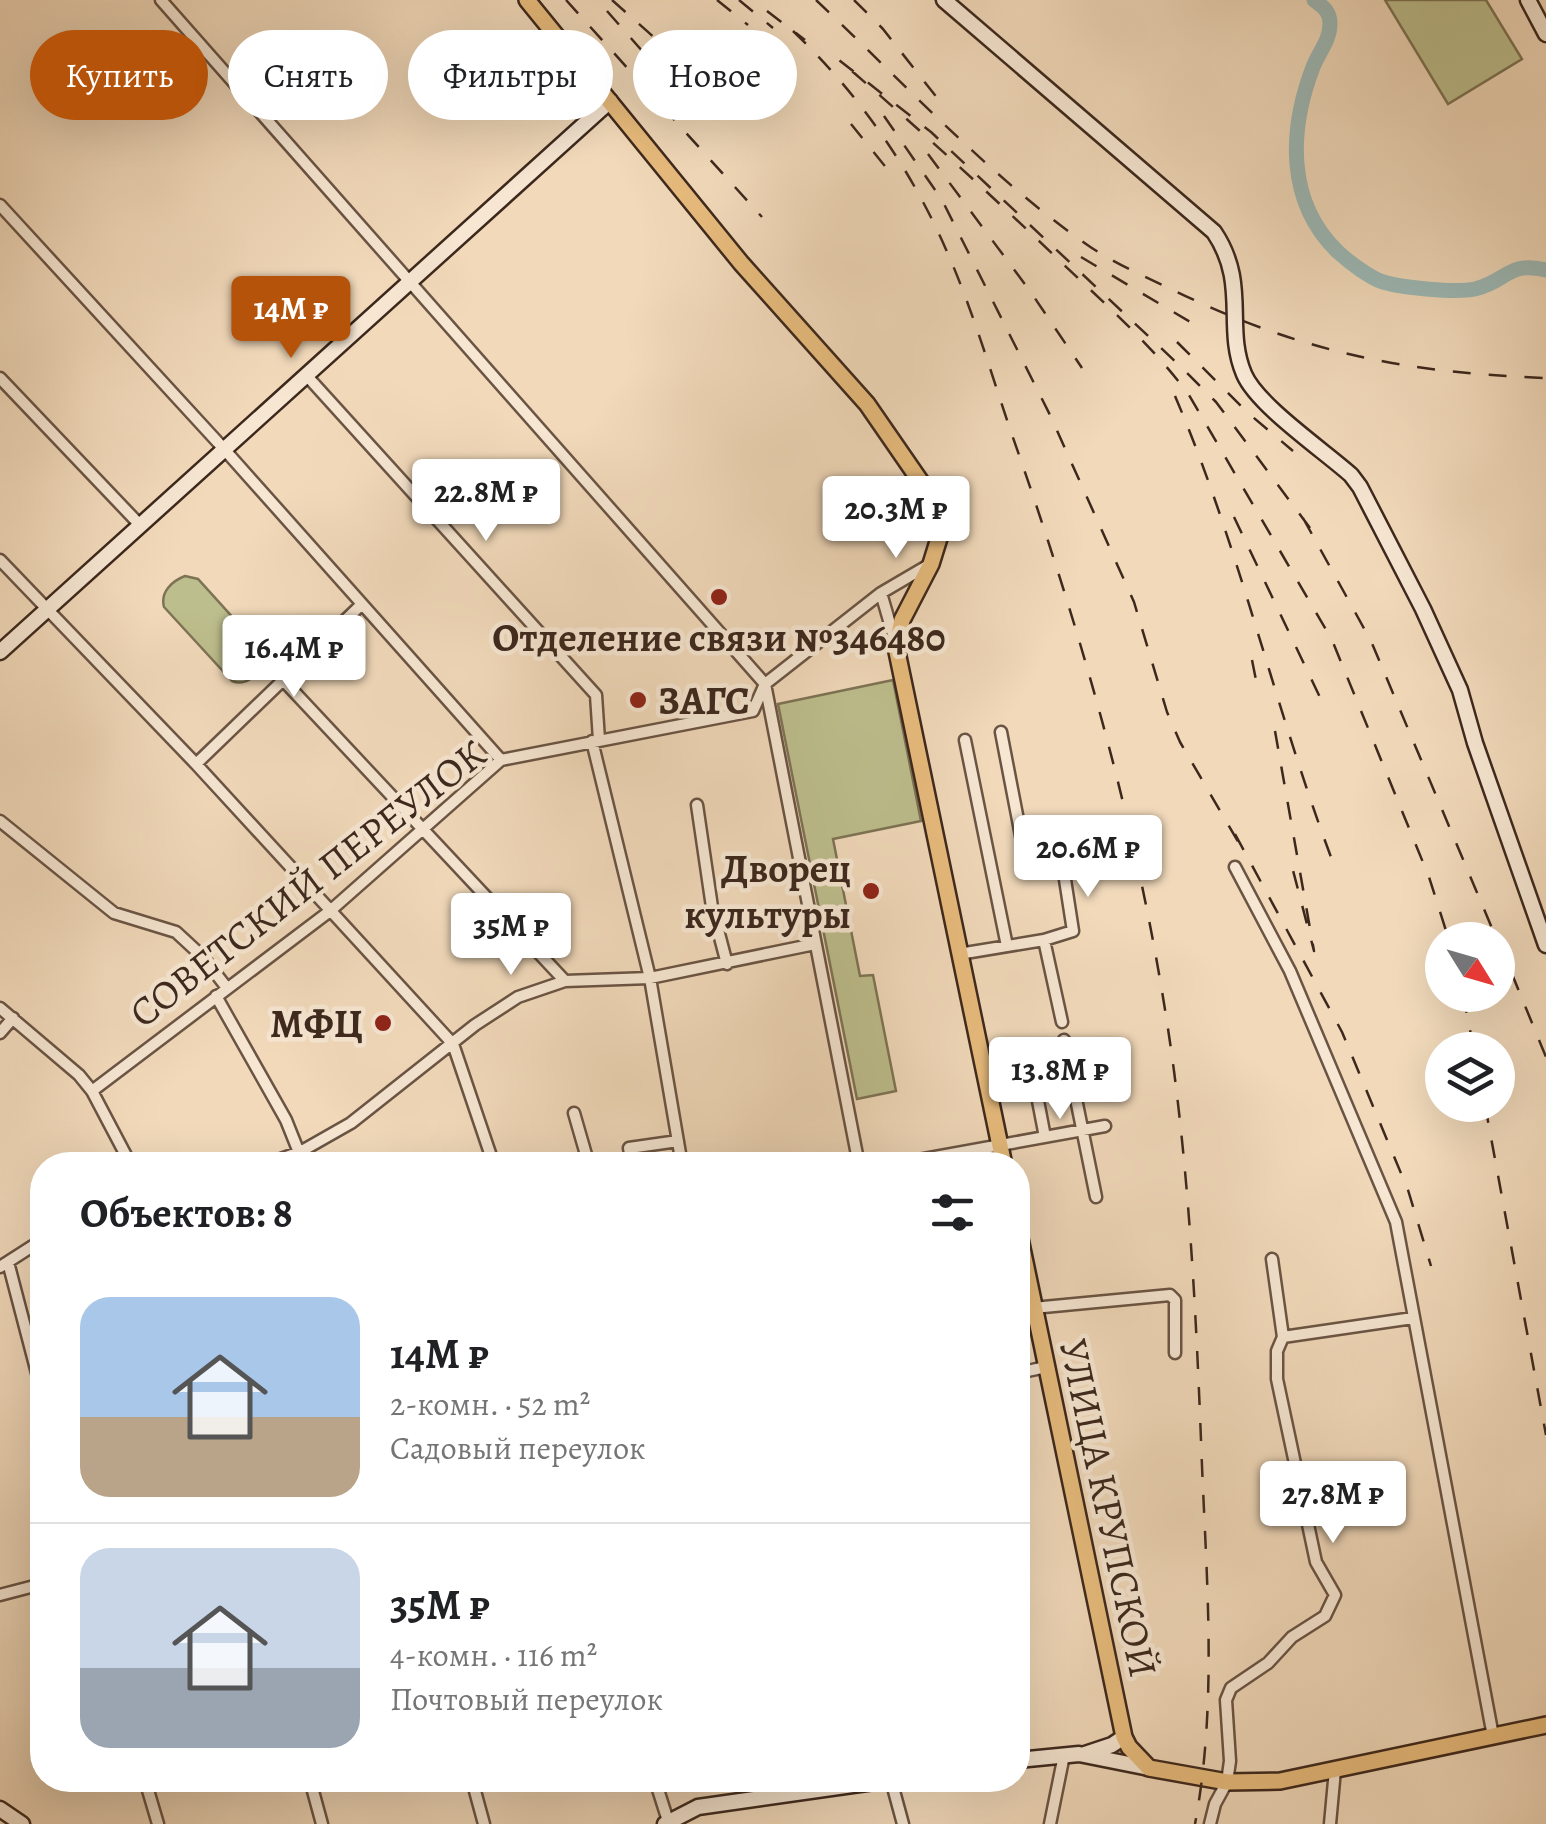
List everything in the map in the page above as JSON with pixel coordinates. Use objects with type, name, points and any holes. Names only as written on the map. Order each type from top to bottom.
[{"type":"main road","points":[[528,0],[552,30]]},
{"type":"main road","points":[[613,105],[741,263],[867,404],[900,448],[938,511],[940,536],[931,564],[902,620],[896,647],[1002,1152]]},
{"type":"main road","name":"УЛИЦА КРУПСКОЙ","points":[[1030,1292],[1124,1737],[1128,1748],[1149,1768]]},
{"type":"main road","points":[[1149,1768],[1227,1782],[1280,1781],[1546,1725]]},
{"type":"street","points":[[161,0],[765,684],[856,1152]]},
{"type":"street","points":[[944,0],[1214,232],[1224,247],[1236,290],[1238,354],[1243,372],[1266,402],[1328,454],[1360,487],[1460,690],[1546,946]]},
{"type":"street","points":[[1528,0],[1546,34]]},
{"type":"street","points":[[0,652],[589,120]]},
{"type":"street","points":[[0,205],[501,760]]},
{"type":"street","points":[[306,376],[596,695],[596,741],[650,978],[680,1152]]},
{"type":"street","points":[[0,378],[140,525]]},
{"type":"street","points":[[0,560],[196,764],[454,1044],[490,1152]]},
{"type":"street","name":"СОВЕТСКИЙ ПЕРЕУЛОК","points":[[92,1091],[330,911],[501,760],[753,711],[765,684],[881,594],[931,564]]},
{"type":"street","points":[[881,594],[896,647]]},
{"type":"street","points":[[196,764],[362,604]]},
{"type":"street","points":[[284,681],[565,981]]},
{"type":"street","points":[[960,954],[1073,932],[1064,873],[1060,869],[1041,869],[1026,854],[1001,732]]},
{"type":"street","points":[[966,740],[1007,946]]},
{"type":"street","points":[[697,804],[712,907],[727,964]]},
{"type":"street","points":[[0,821],[114,914],[176,932],[204,956],[226,988]]},
{"type":"street","points":[[1236,867],[1290,972],[1396,1222],[1493,1736]]},
{"type":"street","points":[[1044,940],[1062,1022]]},
{"type":"street","points":[[216,996],[300,1152],[351,1123],[518,997],[565,981],[650,978],[815,944]]},
{"type":"street","points":[[0,1008],[92,1091],[123,1152]]},
{"type":"street","points":[[0,1033],[13,1018]]},
{"type":"street","points":[[1064,1040],[1096,1197]]},
{"type":"street","points":[[1028,1049],[1045,1136]]},
{"type":"street","points":[[574,1113],[585,1152]]},
{"type":"street","points":[[958,1152],[1105,1126]]},
{"type":"street","points":[[630,1152],[629,1148],[678,1141]]},
{"type":"street","points":[[30,1248],[4,1264],[30,1352]]},
{"type":"street","points":[[1210,1824],[1227,1782],[1230,1761],[1226,1700],[1231,1688],[1268,1663],[1292,1637],[1325,1616],[1335,1594],[1316,1562],[1281,1395],[1277,1351],[1283,1337],[1272,1259]]},
{"type":"street","points":[[1033,1308],[1092,1305],[1170,1294],[1176,1300],[1175,1353]]},
{"type":"street","points":[[1283,1337],[1413,1318]]},
{"type":"street","points":[[1030,1370],[1046,1367]]},
{"type":"street","points":[[0,1594],[30,1587]]},
{"type":"street","points":[[1030,1759],[1096,1752],[1124,1737]]},
{"type":"street","points":[[1072,1755],[1149,1768]]},
{"type":"street","points":[[1050,1824],[1072,1755]]},
{"type":"street","points":[[1330,1824],[1335,1770]]},
{"type":"street","points":[[149,1792],[158,1824]]},
{"type":"street","points":[[313,1792],[322,1824]]},
{"type":"street","points":[[475,1792],[484,1824]]},
{"type":"street","points":[[658,1792],[667,1823],[698,1807],[805,1792]]},
{"type":"street","points":[[894,1792],[903,1824]]},
{"type":"street","points":[[0,1809],[22,1824]]},
{"type":"green space","points":[[1385,0],[1486,0],[1522,59],[1448,104]]},
{"type":"green space","points":[[185,576],[198,579],[264,652],[264,665],[250,679],[232,681],[164,607],[168,588]]},
{"type":"green space","points":[[893,680],[921,821],[833,839],[860,976],[873,975],[896,1091],[857,1099],[778,704]]},
{"type":"waterway","points":[[1314,0],[1328,13],[1330,30],[1313,67],[1299,115],[1297,164],[1309,211],[1338,252],[1383,282],[1442,290],[1475,289],[1523,268],[1546,270]]},
{"type":"railway","points":[[566,0],[762,217]]},
{"type":"railway","points":[[612,0],[742,122]]},
{"type":"railway","points":[[717,0],[748,25]]},
{"type":"railway","points":[[739,0],[773,28]]},
{"type":"railway","points":[[816,0],[1015,189],[1086,244],[1118,263],[1220,311],[1310,344],[1447,371],[1546,378]]},
{"type":"railway","points":[[854,0],[883,29],[938,99]]},
{"type":"railway","points":[[607,11],[633,41]]},
{"type":"railway","points":[[767,11],[805,40]]},
{"type":"railway","points":[[797,35],[882,135],[918,193],[948,254],[974,320],[1063,588],[1129,827],[1162,989],[1174,1071],[1192,1268],[1209,1646],[1206,1735],[1195,1824]]},
{"type":"railway","points":[[1310,528],[1216,402],[1178,364],[931,132],[839,60],[1111,309],[1189,395],[1332,640],[1429,877],[1443,922]]},
{"type":"railway","points":[[884,116],[942,200],[1050,415],[1134,602],[1180,742],[1240,845]]},
{"type":"railway","points":[[851,124],[892,175]]},
{"type":"railway","points":[[928,154],[1082,368]]},
{"type":"railway","points":[[1081,257],[1202,329]]},
{"type":"railway","points":[[1177,342],[1248,413],[1293,451]]},
{"type":"railway","points":[[1175,396],[1219,512],[1334,865]]},
{"type":"railway","points":[[1234,517],[1327,712]]},
{"type":"railway","points":[[1303,518],[1371,641],[1489,922]]},
{"type":"railway","points":[[1252,660],[1259,695]]},
{"type":"railway","points":[[1275,731],[1314,951],[1289,855]]},
{"type":"railway","points":[[1235,834],[1342,1032],[1408,1190],[1431,1266]]},
{"type":"railway","points":[[1515,981],[1546,1057]]},
{"type":"railway","points":[[1466,1012],[1470,1032]]},
{"type":"railway","points":[[1488,1122],[1546,1435]]},
{"type":"place","name":"Отделение связи №346480","points":[[719,597]]},
{"type":"place","name":"ЗАГС","points":[[638,700]]},
{"type":"place","name":"Дворец культуры","points":[[871,891]]},
{"type":"place","name":"МФЦ","points":[[383,1023]]}]
